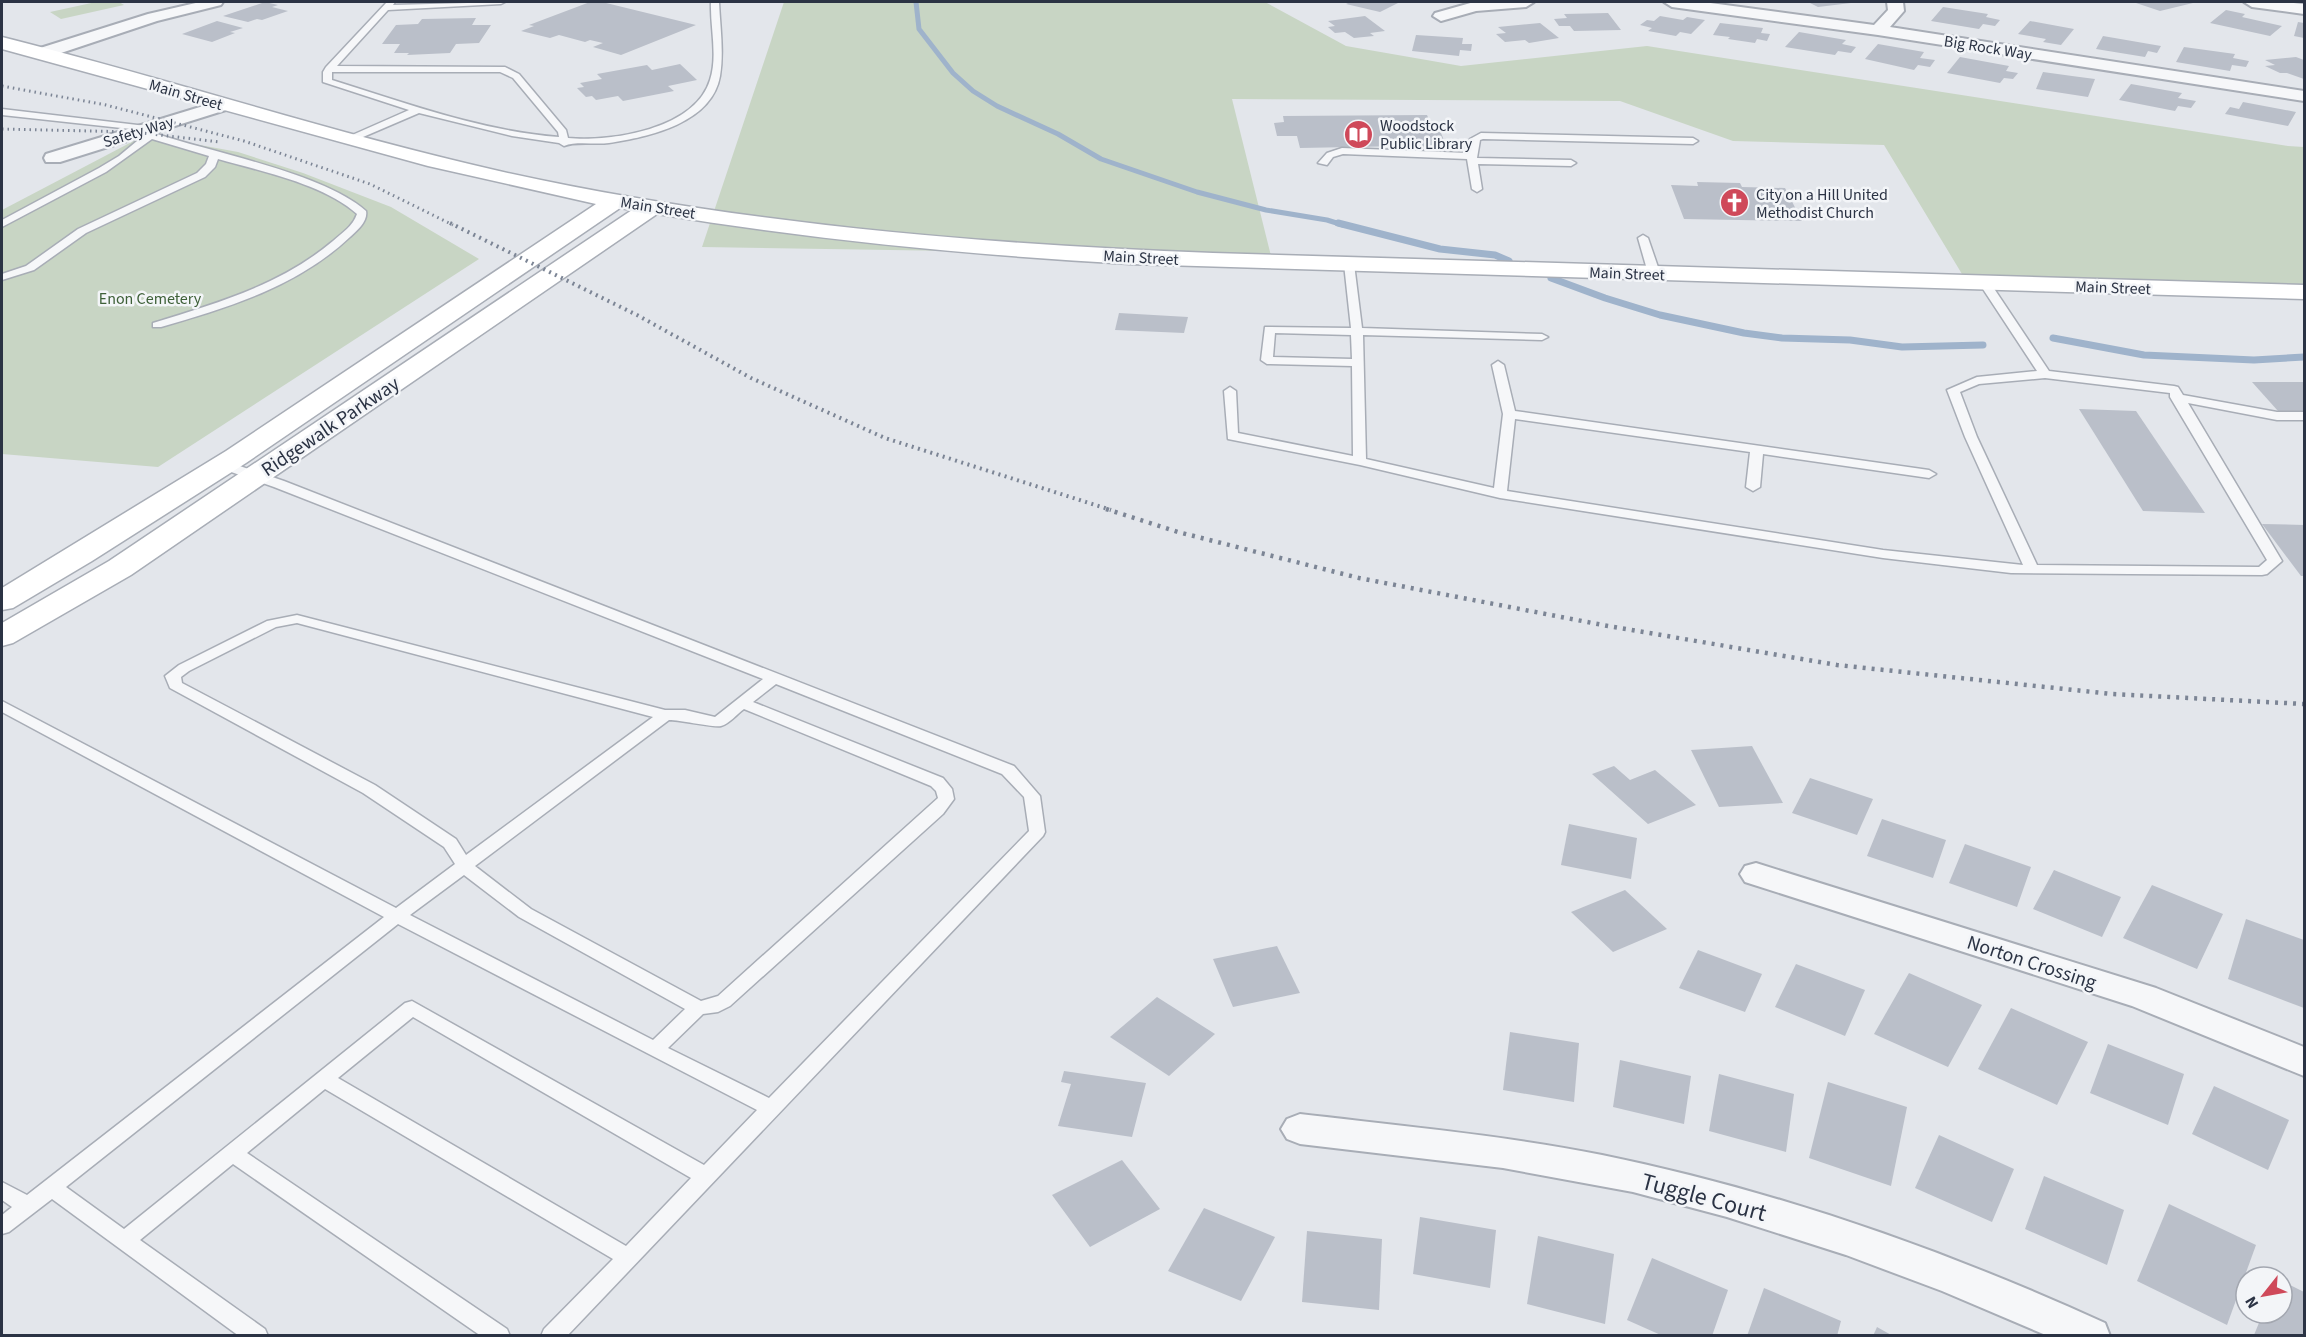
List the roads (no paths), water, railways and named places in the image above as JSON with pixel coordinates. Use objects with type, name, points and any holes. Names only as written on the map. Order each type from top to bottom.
[{"type":"main road","name":"Main Street","points":[[2,43],[73,61],[222,105],[495,176],[652,207],[815,231],[951,246],[1214,260],[2304,292]]},
{"type":"main road","name":"Ridgewalk Parkway","points":[[2,601],[82,555],[222,464],[617,201]]},
{"type":"main road","name":"Ridgewalk Parkway","points":[[2,636],[120,568],[652,207]]},
{"type":"street","points":[[43,53],[154,16],[186,11],[215,2]]},
{"type":"street","points":[[1441,16],[1474,6],[1526,2]]},
{"type":"street","name":"Big Rock Way","points":[[1672,2],[1878,30],[2304,96]]},
{"type":"street","points":[[1878,30],[1896,11],[1895,2]]},
{"type":"street","points":[[2252,2],[2304,9]]},
{"type":"street","points":[[73,61],[173,21],[186,11]]},
{"type":"street","name":"Safety Way","points":[[53,158],[150,130],[222,105]]},
{"type":"street","name":"Norton Crossing","points":[[1755,874],[2144,997],[2304,1062]]},
{"type":"street","name":"Tuggle Court","points":[[1300,1129],[1571,1164],[1666,1185],[1773,1215],[1880,1250],[1987,1291],[2090,1335]]},
{"type":"lane","points":[[501,2],[387,5],[327,72],[328,82],[418,110],[521,137],[564,143],[606,142],[649,134],[680,120],[707,97],[715,77],[715,2]]},
{"type":"lane","points":[[330,69],[502,69],[516,76],[523,84],[563,132],[564,143]]},
{"type":"lane","points":[[353,138],[418,110]]},
{"type":"lane","points":[[2,112],[150,130],[339,196],[360,208],[361,218],[329,251],[297,274],[277,285],[157,325]]},
{"type":"lane","points":[[2,224],[81,182],[150,130]]},
{"type":"lane","points":[[1477,189],[1472,159],[1475,140],[1481,136],[1693,141]]},
{"type":"lane","points":[[1323,163],[1330,155],[1342,151],[1571,163]]},
{"type":"lane","points":[[2,277],[30,268],[82,231],[201,175],[211,165],[214,154]]},
{"type":"lane","points":[[1643,238],[1654,273]]},
{"type":"lane","points":[[1348,264],[1357,332],[1360,461]]},
{"type":"lane","points":[[1985,283],[2045,374]]},
{"type":"lane","points":[[1358,363],[1267,360],[1269,329],[1542,337]]},
{"type":"lane","points":[[1498,364],[1509,414],[1500,494]]},
{"type":"lane","points":[[1230,391],[1232,436],[1360,461],[1500,494],[1883,554],[2011,569],[2262,571],[2275,561],[2176,397],[2174,390],[2045,374],[1977,381],[1953,390],[1971,437],[2032,569]]},
{"type":"lane","points":[[2176,397],[2277,416],[2304,416]]},
{"type":"lane","points":[[1509,414],[1929,474]]},
{"type":"lane","points":[[1753,487],[1757,449]]},
{"type":"lane","points":[[222,464],[1008,770],[1032,796],[1037,832],[552,1335]]},
{"type":"lane","points":[[742,703],[938,782],[944,789],[946,799],[937,810],[724,1001],[711,1007],[698,1008],[525,913],[465,867],[450,843],[369,789],[175,685],[172,676],[272,624],[297,619],[665,716],[685,715],[718,722],[742,703],[774,678]]},
{"type":"lane","points":[[2,706],[397,916],[772,1108]]},
{"type":"lane","points":[[2,1226],[397,916],[665,716]]},
{"type":"lane","points":[[125,1240],[412,1008],[705,1176]]},
{"type":"lane","points":[[655,1049],[698,1008]]},
{"type":"lane","points":[[324,1079],[627,1257]]},
{"type":"lane","points":[[232,1153],[499,1335]]},
{"type":"lane","points":[[51,1187],[257,1335]]},
{"type":"lane","points":[[2,1190],[27,1206]]},
{"type":"waterway","points":[[916,2],[919,29],[953,73],[973,91],[997,106],[1058,134],[1101,159],[1197,192],[1266,210],[1327,220],[1343,225]]},
{"type":"waterway","points":[[1338,223],[1440,249],[1495,255],[1509,261]]},
{"type":"waterway","points":[[1551,278],[1660,315],[1744,333],[1782,338],[1850,340],[1902,347],[1983,345]]},
{"type":"waterway","points":[[2053,338],[2144,355],[2254,360],[2304,357]]},
{"type":"railway","points":[[2,86],[106,105],[244,141],[370,184],[453,225]]},
{"type":"railway","points":[[2,129],[134,132],[220,142]]},
{"type":"railway","points":[[450,223],[637,315],[751,378],[885,438],[1111,510]]},
{"type":"railway","points":[[1106,509],[1178,532],[1359,578],[1608,626],[1837,665],[2112,694],[2304,704]]},
{"type":"place","name":"Woodstock Public Library","points":[[1359,134]]},
{"type":"place","name":"City on a Hill United Methodist Church","points":[[1735,203]]},
{"type":"park label","name":"Enon Cemetery","points":[[150,298]]}]
